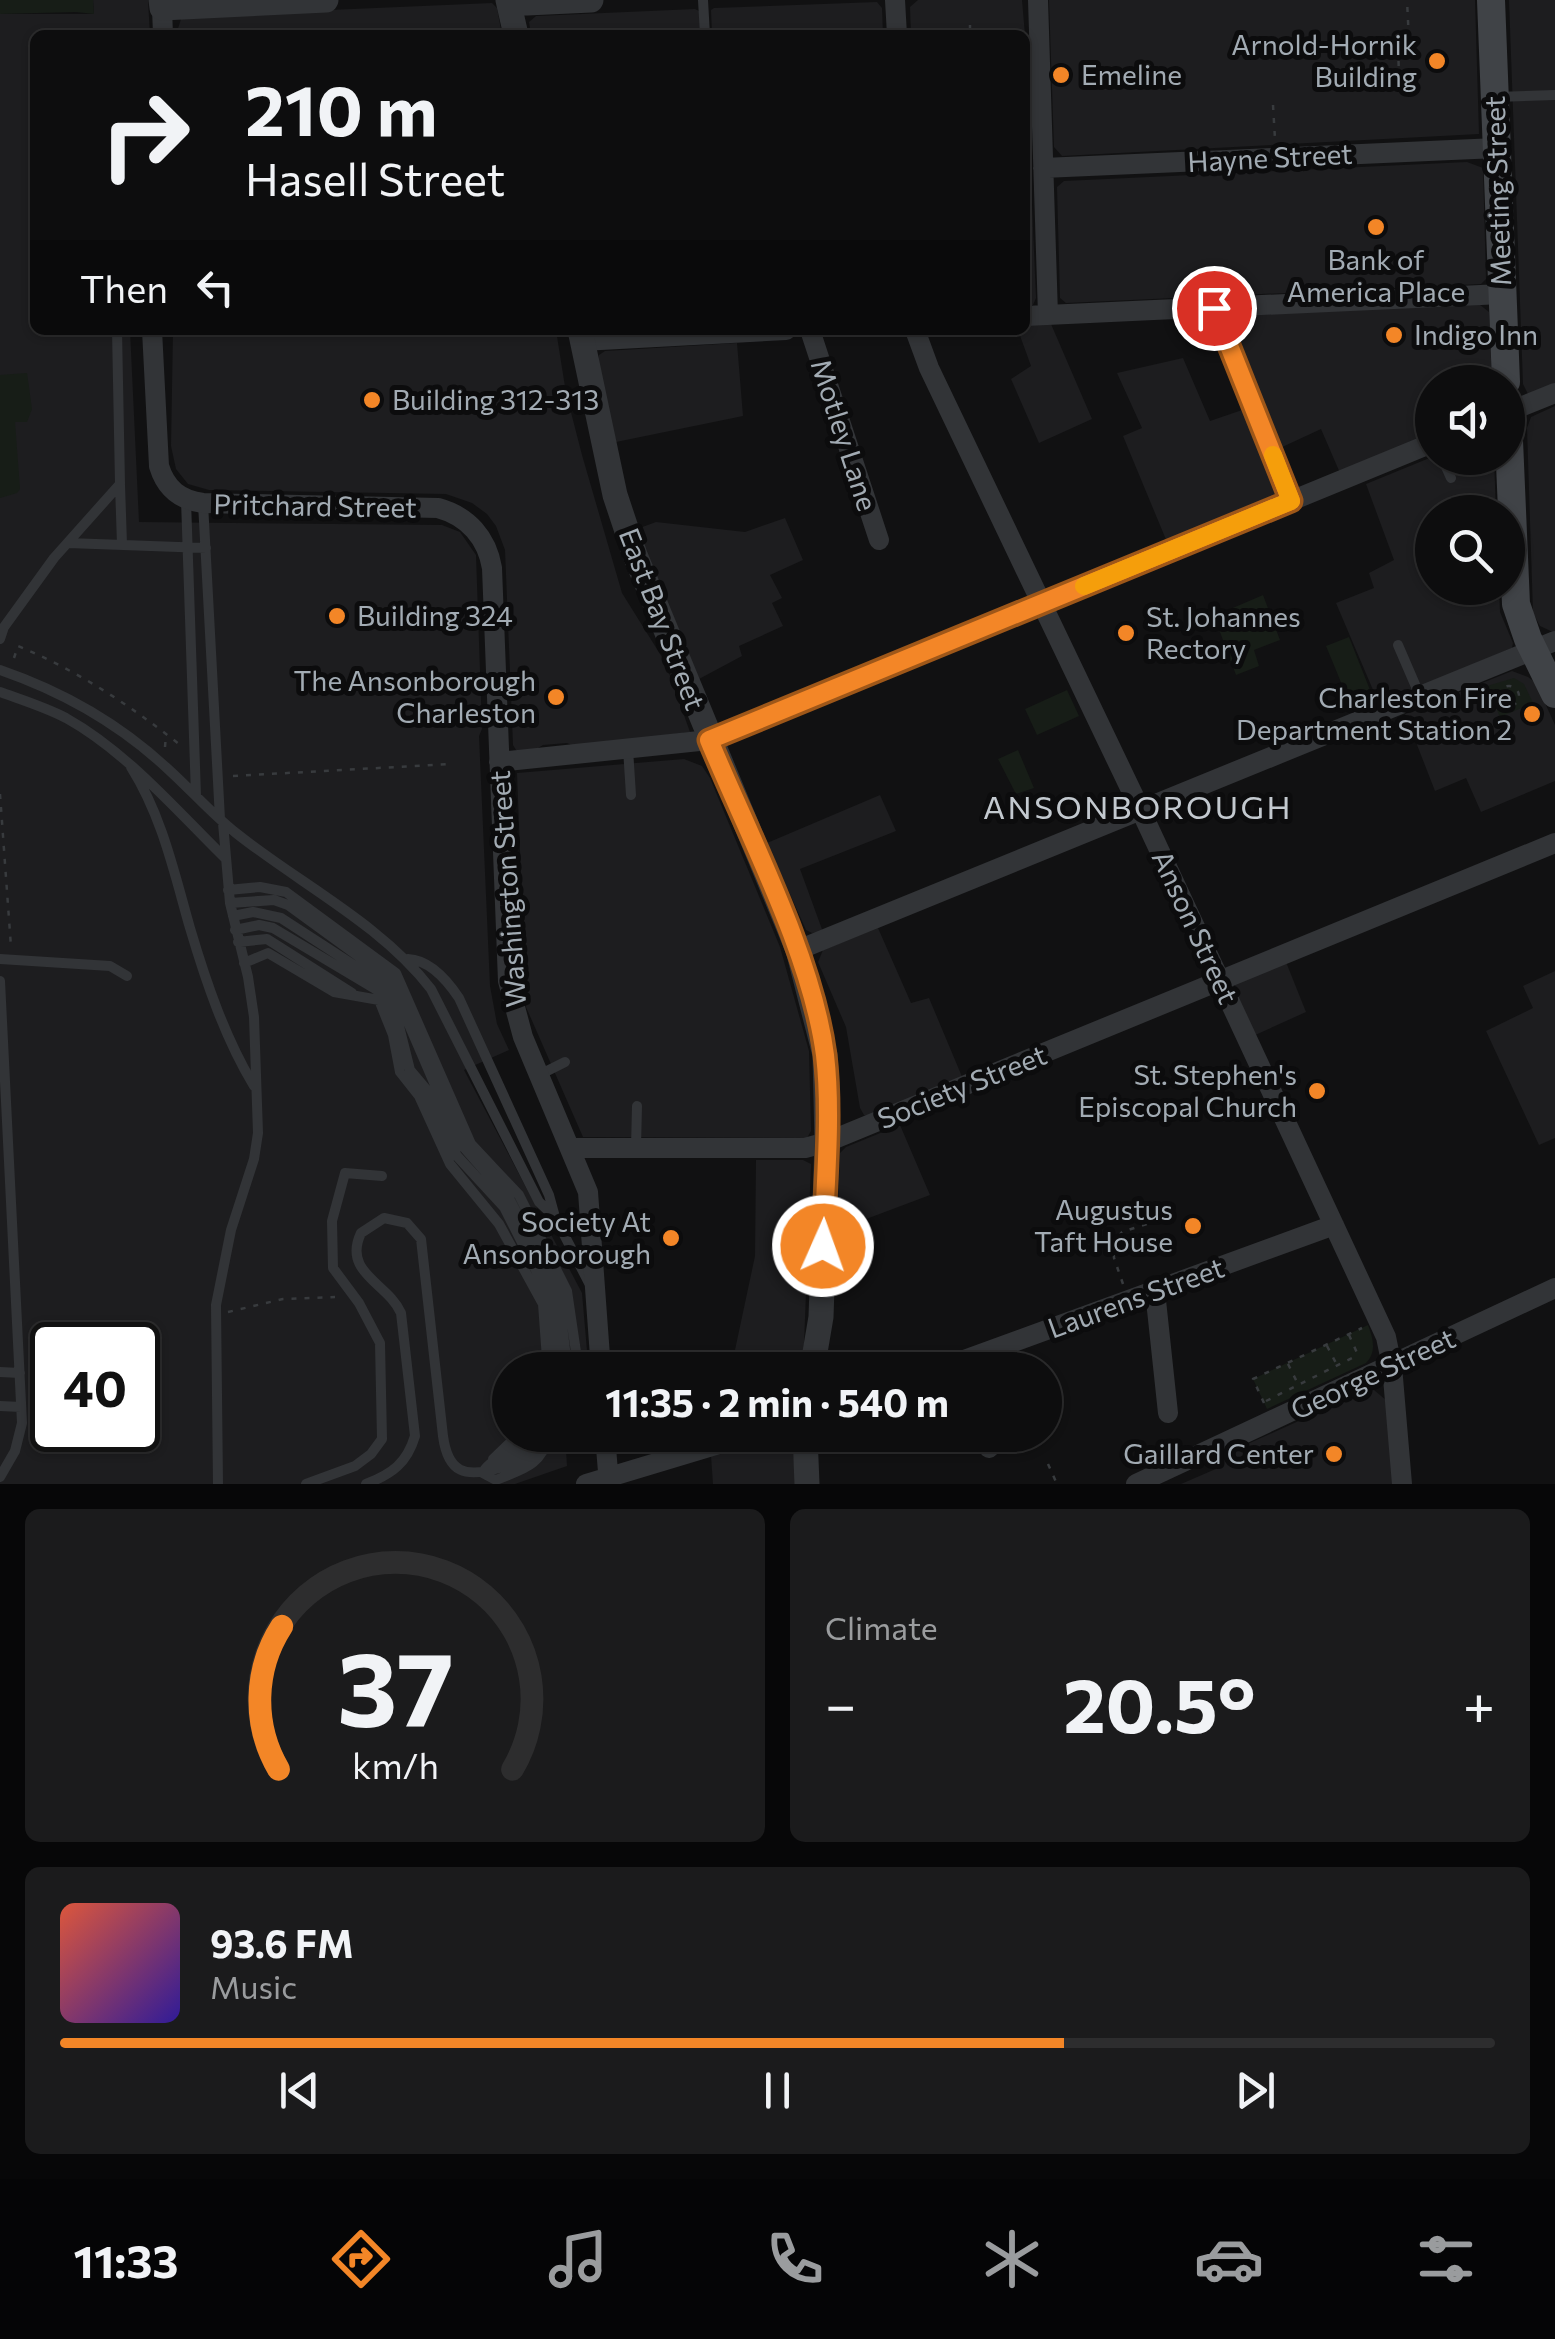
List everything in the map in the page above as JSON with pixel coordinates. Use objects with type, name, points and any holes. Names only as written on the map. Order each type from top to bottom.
[{"type":"main road","name":"Meeting Street","points":[[1491,0],[1505,365]]},
{"type":"main road","points":[[1510,475],[1517,610],[1544,645],[1542,691]]},
{"type":"street","points":[[163,30],[162,4],[326,0]]},
{"type":"street","points":[[508,0],[515,30]]},
{"type":"street","points":[[517,0],[591,0]]},
{"type":"street","points":[[895,0],[897,30]]},
{"type":"street","points":[[1038,0],[1048,315]]},
{"type":"street","name":"Hayne Street","points":[[1043,168],[1497,148]]},
{"type":"street","points":[[1030,316],[1502,294]]},
{"type":"street","points":[[1214,308],[1291,501]]},
{"type":"street","name":"Pritchard Street","points":[[152,335],[159,466],[166,484],[195,502],[438,508],[467,522]]},
{"type":"street","points":[[581,336],[615,335]]},
{"type":"street","name":"Motley Lane","points":[[812,335],[879,540]]},
{"type":"street","name":"Anson Street","points":[[917,335],[1386,1337],[1402,1484]]},
{"type":"street","name":"East Bay Street","points":[[581,336],[615,496],[635,556],[798,950],[825,1055],[821,1317],[815,1352]]},
{"type":"street","points":[[1525,406],[1555,393]]},
{"type":"street","points":[[499,762],[709,740],[1415,450]]},
{"type":"street","name":"Washington Street","points":[[467,522],[482,538],[492,568],[508,981],[514,1012],[588,1192],[600,1352]]},
{"type":"street","points":[[798,950],[1544,645]]},
{"type":"street","name":"Society Street","points":[[571,1148],[805,1148],[826,1142],[1555,843]]},
{"type":"street","name":"Laurens Street","points":[[1006,1352],[1334,1224]]},
{"type":"street","name":"George Street","points":[[1136,1484],[1555,1288]]},
{"type":"street","points":[[1155,1291],[1168,1413]]},
{"type":"street","points":[[607,1452],[608,1481]]},
{"type":"street","points":[[586,1484],[608,1481],[697,1452]]},
{"type":"street","points":[[806,1452],[808,1484]]},
{"type":"lane","points":[[704,0],[705,30]]},
{"type":"lane","points":[[1495,96],[1555,95]]},
{"type":"lane","points":[[117,335],[122,544]]},
{"type":"lane","points":[[0,638],[4,627],[68,542],[120,484]]},
{"type":"lane","points":[[195,502],[188,547],[196,796]]},
{"type":"lane","points":[[195,502],[206,548],[228,890],[254,1016],[258,1133],[219,1283],[218,1484]]},
{"type":"lane","points":[[68,542],[206,548]]},
{"type":"lane","points":[[1398,645],[1420,696]]},
{"type":"lane","points":[[0,670],[86,707],[164,766],[221,820],[408,959],[431,989],[539,1202],[555,1217]]},
{"type":"lane","points":[[0,692],[66,718],[131,767],[226,858]]},
{"type":"lane","points":[[628,748],[631,795]]},
{"type":"lane","points":[[131,767],[163,833],[190,930],[233,1052],[256,1090]]},
{"type":"lane","points":[[228,890],[260,887],[286,892],[392,968],[471,1144],[518,1195],[567,1291],[576,1352]]},
{"type":"lane","points":[[230,904],[274,900],[288,905],[403,989]]},
{"type":"lane","points":[[232,916],[253,912],[281,918],[395,992],[460,1143],[510,1200],[558,1293],[565,1352]]},
{"type":"lane","points":[[235,930],[273,928],[387,996],[410,1070],[426,1089],[457,1156],[504,1207],[552,1300],[556,1352]]},
{"type":"lane","points":[[238,942],[267,939],[357,996]]},
{"type":"lane","points":[[244,963],[268,952],[334,992],[379,1000],[393,1036],[400,1072],[419,1096],[450,1164],[500,1224],[543,1304],[546,1352]]},
{"type":"lane","points":[[0,959],[110,966],[128,976]]},
{"type":"lane","points":[[408,959],[419,960],[444,978],[458,998],[549,1195],[555,1217],[596,1298]]},
{"type":"lane","points":[[0,981],[21,1407],[20,1437],[0,1477]]},
{"type":"lane","points":[[539,1075],[565,1062]]},
{"type":"lane","points":[[636,1148],[637,1106]]},
{"type":"lane","points":[[306,1484],[355,1466],[372,1454],[382,1438],[380,1342],[360,1303],[333,1268],[332,1221],[345,1173],[382,1176]]},
{"type":"lane","points":[[366,1484],[394,1471],[415,1436],[401,1313],[393,1298],[365,1274],[356,1258],[361,1233],[384,1218],[401,1220],[413,1227],[423,1246],[445,1451],[457,1468],[486,1468],[526,1458],[533,1452]]},
{"type":"lane","points":[[0,1372],[20,1373]]},
{"type":"lane","points":[[0,1406],[21,1407]]},
{"type":"lane","points":[[486,1468],[502,1452]]},
{"type":"lane","points":[[486,1468],[518,1452]]},
{"type":"lane","points":[[486,1468],[496,1480],[531,1466],[544,1452]]},
{"type":"path","points":[[1381,87],[1381,79],[1399,79],[1398,41],[1409,41],[1407,0]]},
{"type":"path","points":[[970,25],[970,30]]},
{"type":"path","points":[[1274,105],[1275,144]]},
{"type":"path","points":[[1518,692],[1542,691]]},
{"type":"path","points":[[164,766],[166,734]]},
{"type":"path","points":[[0,938],[10,938]]},
{"type":"path","points":[[1124,1286],[1113,1242],[1122,1232],[1162,1219]]},
{"type":"path","points":[[216,1316],[270,1301],[334,1297]]},
{"type":"path","points":[[1267,1409],[1253,1379],[1368,1325]]},
{"type":"path","points":[[1349,1334],[1363,1365]]},
{"type":"path","points":[[1326,1344],[1342,1375]]},
{"type":"path","points":[[1264,1402],[1358,1355]]},
{"type":"path","points":[[1288,1363],[1302,1393]]},
{"type":"path","points":[[1048,1464],[1057,1484]]},
{"type":"shaded area","points":[[0,0],[93,0],[94,14],[0,14]]},
{"type":"shaded area","points":[[93,0],[148,0],[150,30],[30,30],[30,335],[130,335],[139,522],[442,525],[460,532],[476,555],[490,986],[497,1024],[509,1050],[464,1070],[582,1293],[587,1352],[492,1352],[492,1452],[566,1452],[567,1466],[515,1484],[0,1484],[0,14],[94,14]]},
{"type":"shaded area","points":[[918,0],[1022,0],[1025,30],[911,30],[910,7]]},
{"type":"shaded area","points":[[1049,0],[1475,0],[1479,134],[1062,156],[1054,147]]},
{"type":"shaded area","points":[[1509,0],[1555,0],[1555,383],[1528,394],[1522,365]]},
{"type":"shaded area","points":[[877,2],[882,8],[883,30],[712,30],[714,8]]},
{"type":"shaded area","points":[[492,3],[497,8],[501,30],[178,30],[181,19]]},
{"type":"shaded area","points":[[695,9],[699,11],[701,30],[530,30],[529,22],[536,16]]},
{"type":"shaded area","points":[[1030,157],[1036,298],[1030,305]]},
{"type":"shaded area","points":[[1467,162],[1483,168],[1486,279],[1481,284],[1066,303],[1060,298],[1057,187],[1064,181]]},
{"type":"shaded area","points":[[1479,304],[1489,312],[1491,365],[1415,365],[1415,442],[1340,473],[1321,429],[1278,449],[1231,316]]},
{"type":"shaded area","points":[[1051,324],[1092,419],[1039,443],[1011,379],[1031,366],[1020,335],[1030,335],[1030,325]]},
{"type":"shaded area","points":[[173,335],[557,335],[566,393],[622,593],[665,662],[690,732],[576,747],[567,743],[543,745],[533,751],[516,750],[505,550],[487,514],[472,503],[446,494],[209,490],[188,484],[176,469],[171,446]]},
{"type":"shaded area","points":[[737,343],[743,416],[616,442],[597,362],[599,355],[605,351]]},
{"type":"shaded area","points":[[1183,358],[1210,421],[1248,408],[1279,497],[1167,542],[1123,436],[1142,428],[1117,373]]},
{"type":"shaded area","points":[[27,373],[32,409],[27,422],[15,422],[20,489],[0,498],[0,375]]},
{"type":"shaded area","points":[[1555,406],[1555,633],[1540,626],[1533,613],[1527,428],[1531,417]]},
{"type":"shaded area","points":[[1415,464],[1415,475],[1495,475],[1495,495],[1415,495],[1415,605],[1500,605],[1513,643],[1512,648],[1379,704],[1336,603],[1374,588],[1369,573],[1394,560],[1366,484]]},
{"type":"shaded area","points":[[785,518],[803,560],[770,575],[782,598],[772,603],[783,626],[739,646],[742,656],[699,679],[637,529],[656,522],[745,532]]},
{"type":"shaded area","points":[[1263,595],[1280,640],[1254,650],[1259,666],[1236,675],[1214,616]]},
{"type":"shaded area","points":[[1349,637],[1374,700],[1352,709],[1326,646]]},
{"type":"shaded area","points":[[1512,671],[1536,683],[1555,725],[1555,781],[1481,812],[1466,778],[1435,791],[1405,714]]},
{"type":"shaded area","points":[[1514,678],[1524,684],[1533,703],[1500,717],[1487,686]]},
{"type":"shaded area","points":[[1067,690],[1079,716],[1037,735],[1025,709]]},
{"type":"shaded area","points":[[1018,750],[1034,788],[1016,794],[998,759]]},
{"type":"shaded area","points":[[684,759],[702,766],[710,778],[780,947],[809,1051],[811,1131],[807,1138],[583,1137],[526,1007],[517,773]]},
{"type":"shaded area","points":[[880,795],[896,831],[800,869],[823,932],[806,930],[767,843]]},
{"type":"shaded area","points":[[878,928],[911,1003],[929,998],[963,1079],[870,1117],[860,1108],[846,1027],[818,962],[823,950]]},
{"type":"shaded area","points":[[1286,962],[1306,1012],[1253,1036],[1233,990],[1236,983]]},
{"type":"shaded area","points":[[1555,971],[1555,1138],[1539,1145],[1486,1031],[1533,1008],[1523,986]]},
{"type":"shaded area","points":[[900,1125],[930,1195],[837,1230],[840,1153]]},
{"type":"shaded area","points":[[756,1160],[803,1160],[811,1164],[804,1352],[734,1352],[755,1256]]},
{"type":"shaded area","points":[[1368,1325],[1373,1350],[1366,1363],[1267,1409],[1253,1379]]},
{"type":"shaded area","points":[[1374,1390],[1387,1401],[1394,1484],[1181,1484],[1218,1468],[1230,1452]]},
{"type":"shaded area","points":[[722,1452],[793,1452],[796,1484],[713,1484],[711,1456]]},
{"type":"slow traffic","points":[[1084,586],[1291,501],[1273,455]]},
{"type":"place","name":"Arnold-Hornik Building","points":[[1437,61]]},
{"type":"place","name":"Emeline","points":[[1061,75]]},
{"type":"place","name":"Bank of America Place","points":[[1376,227]]},
{"type":"place","name":"Indigo Inn","points":[[1394,335]]},
{"type":"place","name":"Building 312-313","points":[[372,400]]},
{"type":"place","name":"Building 324","points":[[337,616]]},
{"type":"place","name":"St. Johannes Rectory","points":[[1126,633]]},
{"type":"place","name":"The Ansonborough Charleston","points":[[556,697]]},
{"type":"place","name":"Charleston Fire Department Station 2","points":[[1532,714]]},
{"type":"place","name":"St. Stephen's Episcopal Church","points":[[1317,1091]]},
{"type":"place","name":"Augustus Taft House","points":[[1193,1226]]},
{"type":"place","name":"Society At Ansonborough","points":[[671,1238]]},
{"type":"place","name":"Gaillard Center","points":[[1334,1454]]},
{"type":"district","name":"ANSONBOROUGH","points":[[1138,808]]},
{"type":"route","points":[[823,1246],[825,1055],[817,1019],[798,950],[709,740],[1291,501],[1214,308]]}]
